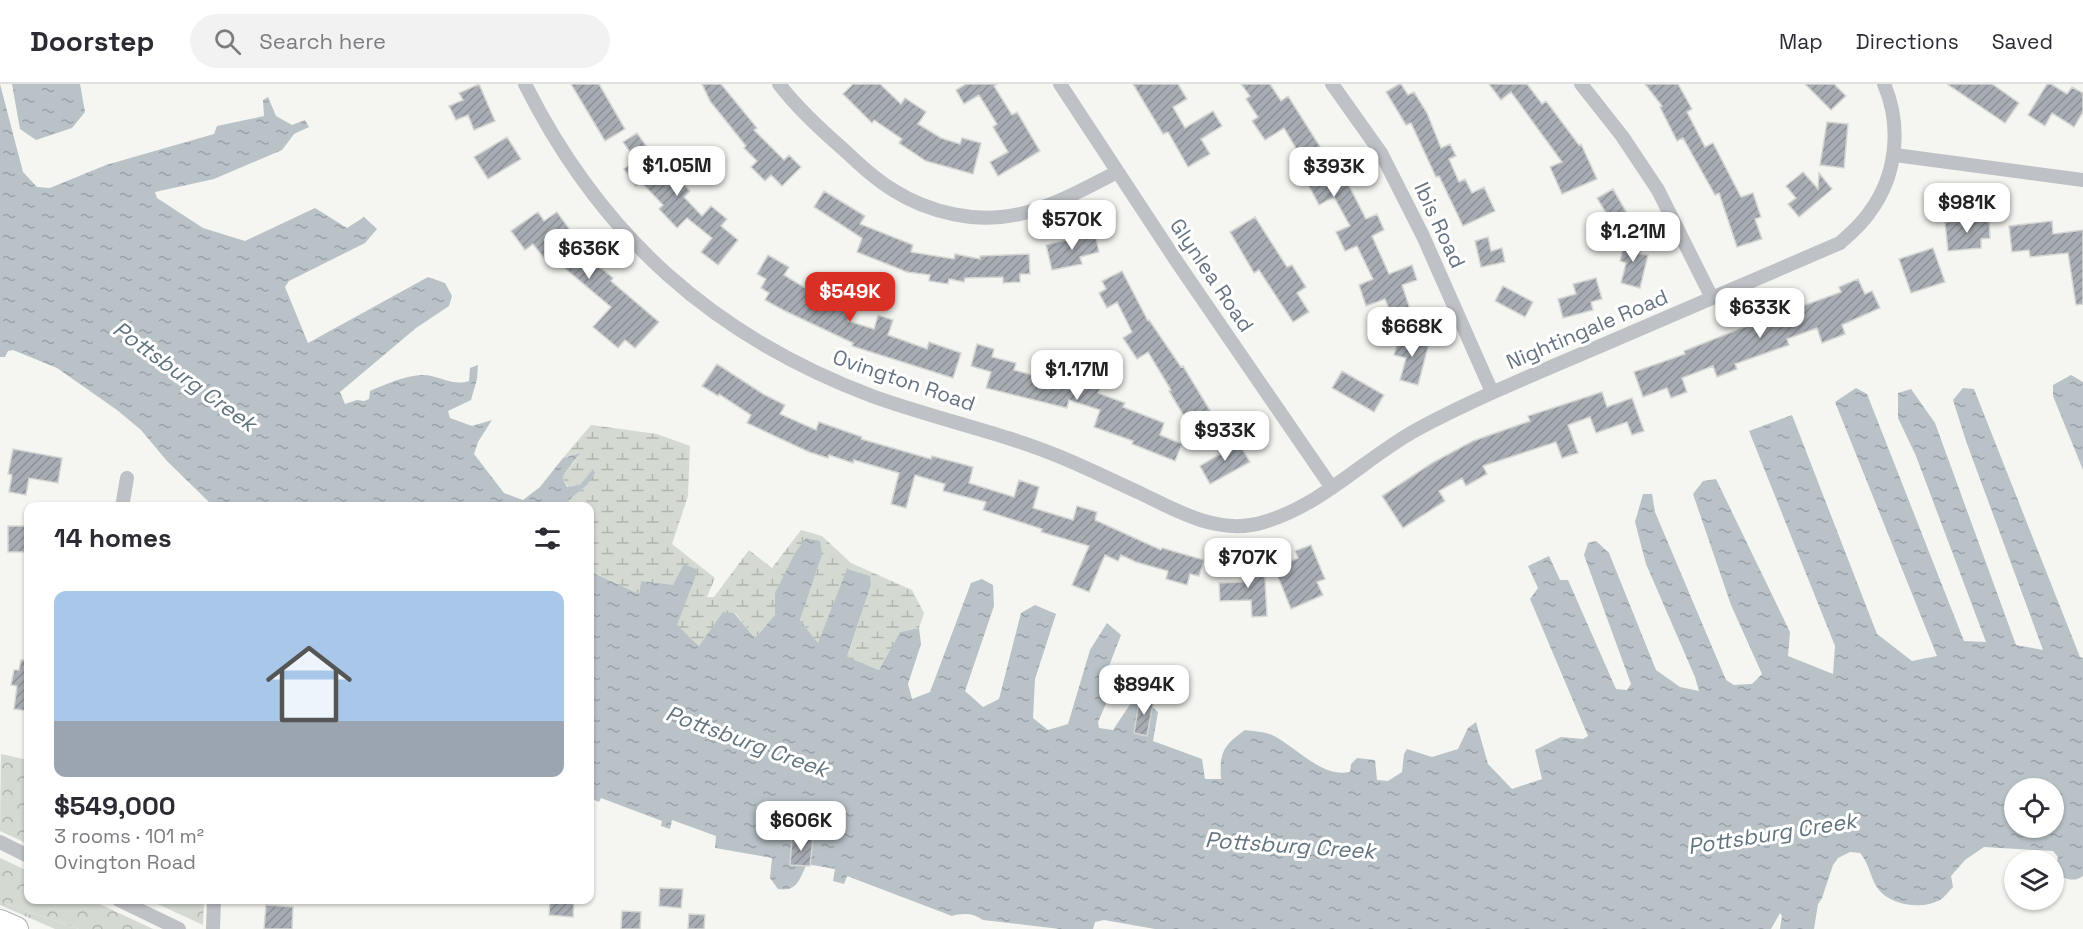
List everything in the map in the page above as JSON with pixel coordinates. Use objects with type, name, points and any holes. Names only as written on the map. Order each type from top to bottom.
[{"type":"highway","points":[[0,922],[16,929]]},
{"type":"street","name":"Ovington Road","points":[[525,84],[538,111],[568,160],[600,205],[654,262],[704,305],[765,345],[801,365],[829,379],[877,397],[1046,451],[1091,470],[1181,514],[1202,521],[1241,526],[1264,522],[1300,507],[1332,488]]},
{"type":"street","points":[[779,84],[813,123],[883,184],[908,200],[952,214],[994,217],[1018,215],[1079,192],[1117,172]]},
{"type":"street","name":"Glynlea Road","points":[[1059,84],[1332,488]]},
{"type":"street","name":"Ibis Road","points":[[1332,84],[1381,153],[1423,236],[1492,392]]},
{"type":"street","points":[[1581,84],[1622,136],[1658,190],[1712,298]]},
{"type":"street","name":"Nightingale Road","points":[[1332,488],[1413,432],[1492,392],[1840,243],[1870,212],[1886,184],[1895,155],[1891,106],[1884,84]]},
{"type":"street","points":[[1895,155],[2083,180]]},
{"type":"street","points":[[123,502],[127,478]]},
{"type":"street","points":[[0,842],[24,854]]},
{"type":"street","points":[[127,904],[179,929]]},
{"type":"street","points":[[213,929],[214,904]]},
{"type":"green space","points":[[591,425],[657,434],[690,446],[688,496],[672,544],[715,578],[707,597],[714,597],[749,550],[772,568],[801,530],[822,536],[851,563],[912,590],[924,613],[919,628],[900,632],[879,670],[847,658],[871,585],[818,643],[800,620],[822,555],[775,593],[775,615],[755,638],[735,613],[699,646],[676,625],[673,586],[641,581],[639,594],[594,574],[594,502],[568,502],[587,485],[592,470],[581,485],[568,487],[562,477],[579,453],[563,458]]},
{"type":"green space","points":[[1,754],[24,759],[24,842],[0,831]]},
{"type":"green space","points":[[0,858],[24,869],[24,904],[100,904],[153,929],[79,929],[0,902]]},
{"type":"green space","points":[[0,902],[79,929],[55,929],[0,905]]},
{"type":"green space","points":[[158,904],[204,904],[203,925]]},
{"type":"water","name":"Pottsburg Creek","points":[[0,84],[23,172],[37,187],[50,188],[106,165],[214,134],[217,126],[264,116],[263,100],[268,97],[276,116],[292,125],[305,120],[309,127],[294,134],[282,150],[214,179],[155,192],[157,198],[203,228],[245,241],[315,208],[347,228],[364,217],[377,229],[365,243],[289,281],[285,287],[308,343],[428,277],[445,283],[452,296],[449,306],[416,328],[340,392],[345,404],[369,399],[370,391],[415,376],[427,375],[457,382],[469,381],[470,368],[478,365],[471,400],[448,411],[450,418],[472,426],[492,420],[478,442],[474,454],[504,493],[523,500],[540,487],[563,458],[580,453],[562,477],[567,487],[580,485],[593,469],[595,473],[587,485],[568,502],[209,502],[167,461],[141,430],[117,410],[57,368],[13,350],[8,351],[5,357],[0,357]]},
{"type":"water","points":[[12,84],[80,84],[85,112],[72,128],[36,140],[20,129]]},
{"type":"water","points":[[2071,375],[2083,382],[2083,470],[2053,396],[2053,385]]},
{"type":"water","name":"Pottsburg Creek","points":[[1856,388],[1867,394],[1964,641],[1986,642],[1916,456],[1898,418],[1898,393],[1911,389],[1935,423],[2016,645],[2043,650],[1953,400],[1963,388],[1974,389],[2080,657],[2083,658],[2083,876],[2080,878],[2064,877],[2064,850],[1984,847],[1965,860],[1951,876],[1953,887],[1942,899],[1925,905],[1907,904],[1884,895],[1876,886],[1860,853],[1850,852],[1838,858],[1833,865],[1818,904],[1814,929],[1780,929],[1782,916],[1780,913],[1771,929],[1155,929],[1104,920],[1095,922],[1093,929],[1060,929],[983,920],[968,914],[952,916],[847,876],[844,884],[833,881],[835,869],[807,864],[794,886],[778,889],[770,878],[772,858],[715,848],[716,836],[672,820],[670,829],[661,826],[662,821],[601,798],[599,802],[594,800],[594,573],[639,594],[641,581],[673,585],[684,564],[698,570],[677,625],[699,646],[723,612],[734,613],[755,638],[775,615],[775,593],[795,553],[806,538],[820,541],[822,555],[800,620],[818,643],[847,569],[870,576],[871,585],[847,657],[879,670],[900,632],[919,628],[921,644],[908,684],[912,699],[930,692],[971,583],[982,579],[993,585],[994,606],[965,691],[983,707],[999,699],[1021,613],[1035,605],[1056,614],[1035,679],[1033,718],[1048,730],[1068,724],[1090,650],[1107,623],[1121,635],[1109,666],[1112,690],[1098,722],[1099,728],[1113,730],[1131,703],[1144,700],[1158,712],[1153,741],[1202,759],[1205,779],[1221,779],[1224,750],[1245,730],[1272,735],[1319,766],[1339,773],[1350,772],[1351,764],[1357,758],[1375,760],[1377,780],[1388,781],[1402,772],[1404,754],[1407,749],[1432,757],[1458,749],[1468,728],[1476,722],[1488,764],[1512,789],[1542,779],[1535,750],[1561,737],[1583,739],[1588,736],[1530,599],[1538,588],[1528,566],[1549,556],[1560,580],[1568,580],[1616,689],[1627,690],[1631,684],[1584,555],[1588,543],[1596,541],[1609,553],[1656,670],[1680,687],[1699,691],[1646,564],[1635,522],[1643,494],[1652,494],[1655,512],[1726,680],[1734,685],[1752,684],[1762,674],[1731,605],[1693,494],[1703,481],[1716,479],[1790,632],[1788,656],[1833,674],[1835,646],[1749,431],[1792,415],[1877,634],[1912,661],[1937,656],[1835,402]]},
{"type":"building","points":[[479,84],[495,121],[474,130],[468,115],[456,120],[449,106],[463,100],[459,93]]},
{"type":"building","points":[[571,84],[599,84],[625,129],[605,141]]},
{"type":"building","points":[[702,84],[721,84],[757,128],[754,130],[784,160],[789,155],[801,167],[782,186],[771,175],[765,181],[751,167],[757,161],[744,148],[746,146],[710,101]]},
{"type":"building","points":[[853,84],[880,84],[901,104],[905,98],[926,112],[918,124],[941,138],[960,144],[962,138],[981,143],[973,174],[926,161],[899,143],[902,139],[874,120],[872,123],[843,94]]},
{"type":"building","points":[[966,84],[997,84],[994,86],[1012,115],[1017,112],[1040,151],[998,176],[990,162],[1008,152],[993,127],[997,124],[979,95],[964,104],[956,90]]},
{"type":"building","points":[[1133,84],[1178,84],[1187,99],[1173,107],[1185,128],[1213,111],[1222,126],[1201,139],[1210,154],[1188,167],[1168,132],[1163,134]]},
{"type":"building","points":[[1241,84],[1270,84],[1281,101],[1288,96],[1336,172],[1341,170],[1366,219],[1377,214],[1384,230],[1372,236],[1389,274],[1412,265],[1417,280],[1402,285],[1412,315],[1394,322],[1385,299],[1366,306],[1359,285],[1373,279],[1357,246],[1345,251],[1336,232],[1350,226],[1334,197],[1319,205],[1309,186],[1316,182],[1284,128],[1265,140],[1252,121],[1258,117],[1246,99],[1250,96]]},
{"type":"building","points":[[1399,84],[1408,95],[1414,92],[1427,113],[1441,148],[1450,144],[1456,156],[1449,159],[1459,182],[1465,179],[1472,193],[1484,187],[1495,211],[1463,226],[1439,176],[1436,177],[1411,123],[1406,125],[1386,92]]},
{"type":"building","points":[[1489,84],[1527,84],[1542,104],[1546,101],[1579,145],[1581,144],[1597,179],[1562,194],[1550,167],[1562,162],[1511,92],[1501,100]]},
{"type":"building","points":[[1645,84],[1678,84],[1692,109],[1687,112],[1705,147],[1713,143],[1741,197],[1753,193],[1761,217],[1755,219],[1762,239],[1737,247],[1719,193],[1715,195],[1683,138],[1677,141],[1660,107],[1662,106]]},
{"type":"building","points":[[1805,84],[1834,84],[1846,96],[1831,110]]},
{"type":"building","points":[[1947,84],[1992,84],[2019,103],[2005,123]]},
{"type":"building","points":[[2047,84],[2067,94],[2072,87],[2083,93],[2083,112],[2074,127],[2052,113],[2045,126],[2028,115]]},
{"type":"building","points":[[1827,122],[1848,124],[1844,168],[1820,165]]},
{"type":"building","points":[[637,133],[654,157],[668,147],[676,157],[665,165],[690,191],[684,197],[702,216],[711,206],[727,219],[721,226],[738,240],[718,265],[701,252],[712,238],[687,218],[677,228],[659,209],[663,205],[641,182],[636,186],[624,169],[636,160],[623,142]]},
{"type":"building","points":[[507,137],[521,159],[488,179],[474,157]]},
{"type":"building","points":[[1803,172],[1818,189],[1819,173],[1832,189],[1799,217],[1788,204],[1796,198],[1786,186]]},
{"type":"building","points":[[1613,189],[1631,220],[1603,237],[1593,221],[1606,213],[1597,198]]},
{"type":"building","points":[[824,191],[865,216],[860,224],[913,245],[911,252],[954,259],[955,254],[980,259],[980,256],[1029,254],[1030,274],[1020,274],[1020,282],[1003,283],[1003,277],[965,278],[964,282],[949,279],[948,284],[929,281],[930,275],[907,272],[857,252],[862,238],[814,207]]},
{"type":"building","points":[[538,212],[544,221],[557,212],[570,230],[562,236],[613,278],[611,281],[659,322],[635,348],[625,340],[618,348],[593,327],[611,307],[549,255],[544,258],[533,244],[525,250],[511,231]]},
{"type":"building","points":[[1255,217],[1287,267],[1292,265],[1306,287],[1297,293],[1309,312],[1293,322],[1259,270],[1254,273],[1230,232]]},
{"type":"building","points":[[1989,218],[1990,238],[1981,239],[1981,248],[1948,251],[1945,222]]},
{"type":"building","points":[[2052,221],[2053,234],[2083,230],[2083,304],[2076,305],[2068,253],[2030,257],[2029,250],[2012,252],[2009,226]]},
{"type":"building","points":[[1095,233],[1099,252],[1080,257],[1082,264],[1052,270],[1046,245]]},
{"type":"building","points":[[1488,237],[1491,251],[1502,248],[1505,262],[1481,267],[1475,241]]},
{"type":"building","points":[[1626,238],[1643,242],[1640,254],[1648,255],[1640,288],[1621,283],[1626,263],[1620,261]]},
{"type":"building","points":[[1933,248],[1945,282],[1911,293],[1899,259]]},
{"type":"building","points":[[768,255],[789,267],[784,275],[810,291],[811,289],[854,309],[848,321],[874,329],[878,315],[893,320],[888,335],[927,349],[929,342],[961,353],[953,378],[852,346],[853,343],[765,300],[769,293],[761,288],[766,279],[757,274]]},
{"type":"building","points":[[1122,271],[1148,321],[1181,367],[1183,366],[1214,417],[1206,422],[1210,429],[1197,438],[1148,352],[1137,359],[1123,338],[1132,332],[1117,302],[1107,308],[1099,293],[1106,289],[1102,281]]},
{"type":"building","points":[[1596,278],[1602,299],[1591,302],[1593,310],[1563,318],[1558,299],[1576,294],[1573,284]]},
{"type":"building","points":[[1858,279],[1865,294],[1872,291],[1880,308],[1842,325],[1845,334],[1822,343],[1817,328],[1787,339],[1789,345],[1735,364],[1737,369],[1717,377],[1713,366],[1682,378],[1687,392],[1671,398],[1667,388],[1643,397],[1634,372],[1685,354],[1684,351],[1742,328],[1841,292],[1839,287]]},
{"type":"building","points":[[1503,286],[1533,302],[1525,317],[1495,301]]},
{"type":"building","points":[[1400,335],[1429,343],[1418,385],[1400,380],[1406,358],[1394,355]]},
{"type":"building","points":[[977,344],[994,349],[992,357],[1016,363],[1014,370],[1043,378],[1045,370],[1061,374],[1060,377],[1081,382],[1084,375],[1103,382],[1098,393],[1125,403],[1123,407],[1164,423],[1160,435],[1182,444],[1175,461],[1132,444],[1133,441],[1094,427],[1100,410],[1069,400],[1067,408],[986,388],[991,372],[971,366]]},
{"type":"building","points":[[717,364],[763,394],[785,405],[780,414],[816,430],[819,422],[862,437],[861,439],[931,459],[932,456],[973,467],[969,483],[1014,497],[1019,480],[1039,487],[1033,508],[1073,520],[1077,506],[1097,512],[1095,520],[1161,550],[1162,548],[1204,560],[1199,576],[1190,574],[1187,585],[1166,579],[1168,571],[1121,555],[1118,561],[1105,555],[1089,592],[1072,585],[1089,546],[1041,532],[1042,529],[983,510],[986,502],[943,491],[945,484],[915,475],[906,508],[891,504],[899,473],[854,460],[853,463],[829,455],[828,458],[809,452],[747,423],[751,415],[702,386]]},
{"type":"building","points":[[1342,371],[1384,395],[1374,412],[1332,388]]},
{"type":"building","points":[[1602,392],[1607,407],[1632,398],[1644,431],[1632,435],[1627,422],[1596,433],[1590,417],[1568,425],[1578,453],[1562,458],[1556,442],[1483,466],[1487,474],[1466,486],[1462,478],[1439,491],[1445,501],[1403,528],[1382,496],[1432,463],[1473,441],[1530,421],[1528,416]]},
{"type":"building","points":[[1237,440],[1250,462],[1210,484],[1200,466],[1220,454],[1218,451]]},
{"type":"building","points":[[13,449],[62,458],[58,483],[29,478],[26,495],[9,492],[12,475],[8,474]]},
{"type":"building","points":[[8,526],[24,526],[24,552],[8,552]]},
{"type":"building","points":[[1311,545],[1325,579],[1317,582],[1323,595],[1291,609],[1274,567],[1298,558],[1295,551]]},
{"type":"building","points":[[1264,562],[1267,616],[1252,617],[1251,600],[1220,601],[1219,583],[1243,582],[1242,563]]},
{"type":"building","points":[[21,660],[24,660],[24,710],[14,709],[17,686],[11,685],[14,670],[19,670]]},
{"type":"building","points":[[1140,696],[1154,698],[1147,736],[1134,733]]},
{"type":"building","points":[[792,838],[813,839],[810,866],[790,865]]},
{"type":"building","points":[[660,888],[683,889],[681,908],[659,906]]},
{"type":"building","points":[[550,904],[574,904],[573,917],[549,915]]},
{"type":"building","points":[[266,905],[293,907],[292,929],[264,929]]},
{"type":"building","points":[[622,911],[641,912],[640,929],[621,929]]},
{"type":"building","points":[[689,914],[705,915],[704,929],[688,929]]}]
